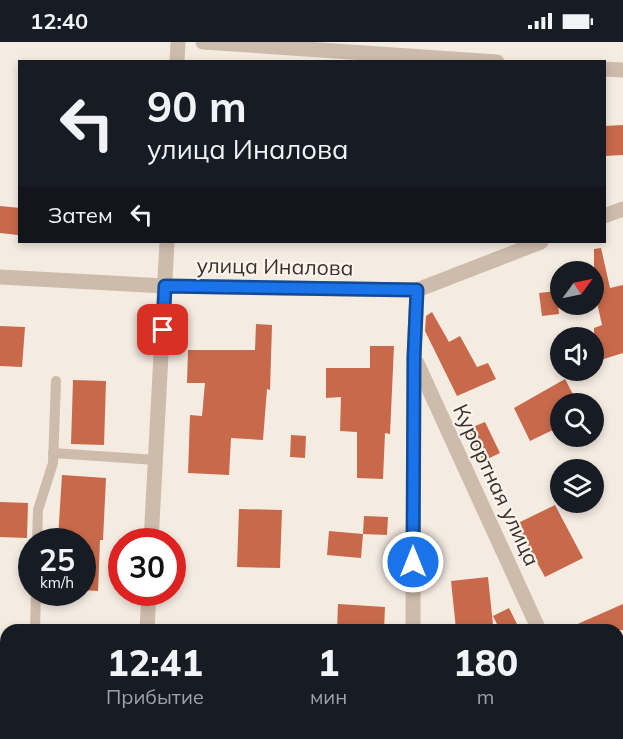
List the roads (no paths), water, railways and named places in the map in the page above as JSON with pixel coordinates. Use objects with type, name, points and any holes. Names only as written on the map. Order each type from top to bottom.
[{"type":"street","points":[[177,60],[178,42]]},
{"type":"street","points":[[203,42],[468,60]]},
{"type":"street","points":[[606,69],[623,70]]},
{"type":"street","points":[[606,215],[623,209]]},
{"type":"street","points":[[153,528],[167,243]]},
{"type":"street","name":"улица Иналова","points":[[0,277],[165,286],[417,290],[538,243]]},
{"type":"street","points":[[413,624],[414,357],[417,290]]},
{"type":"street","name":"Курортная улица","points":[[414,357],[536,624]]},
{"type":"street","points":[[147,624],[148,606]]},
{"type":"lane","points":[[37,528],[38,510],[53,463],[56,381]]},
{"type":"lane","points":[[53,453],[156,460]]},
{"type":"lane","points":[[35,624],[36,606]]}]
